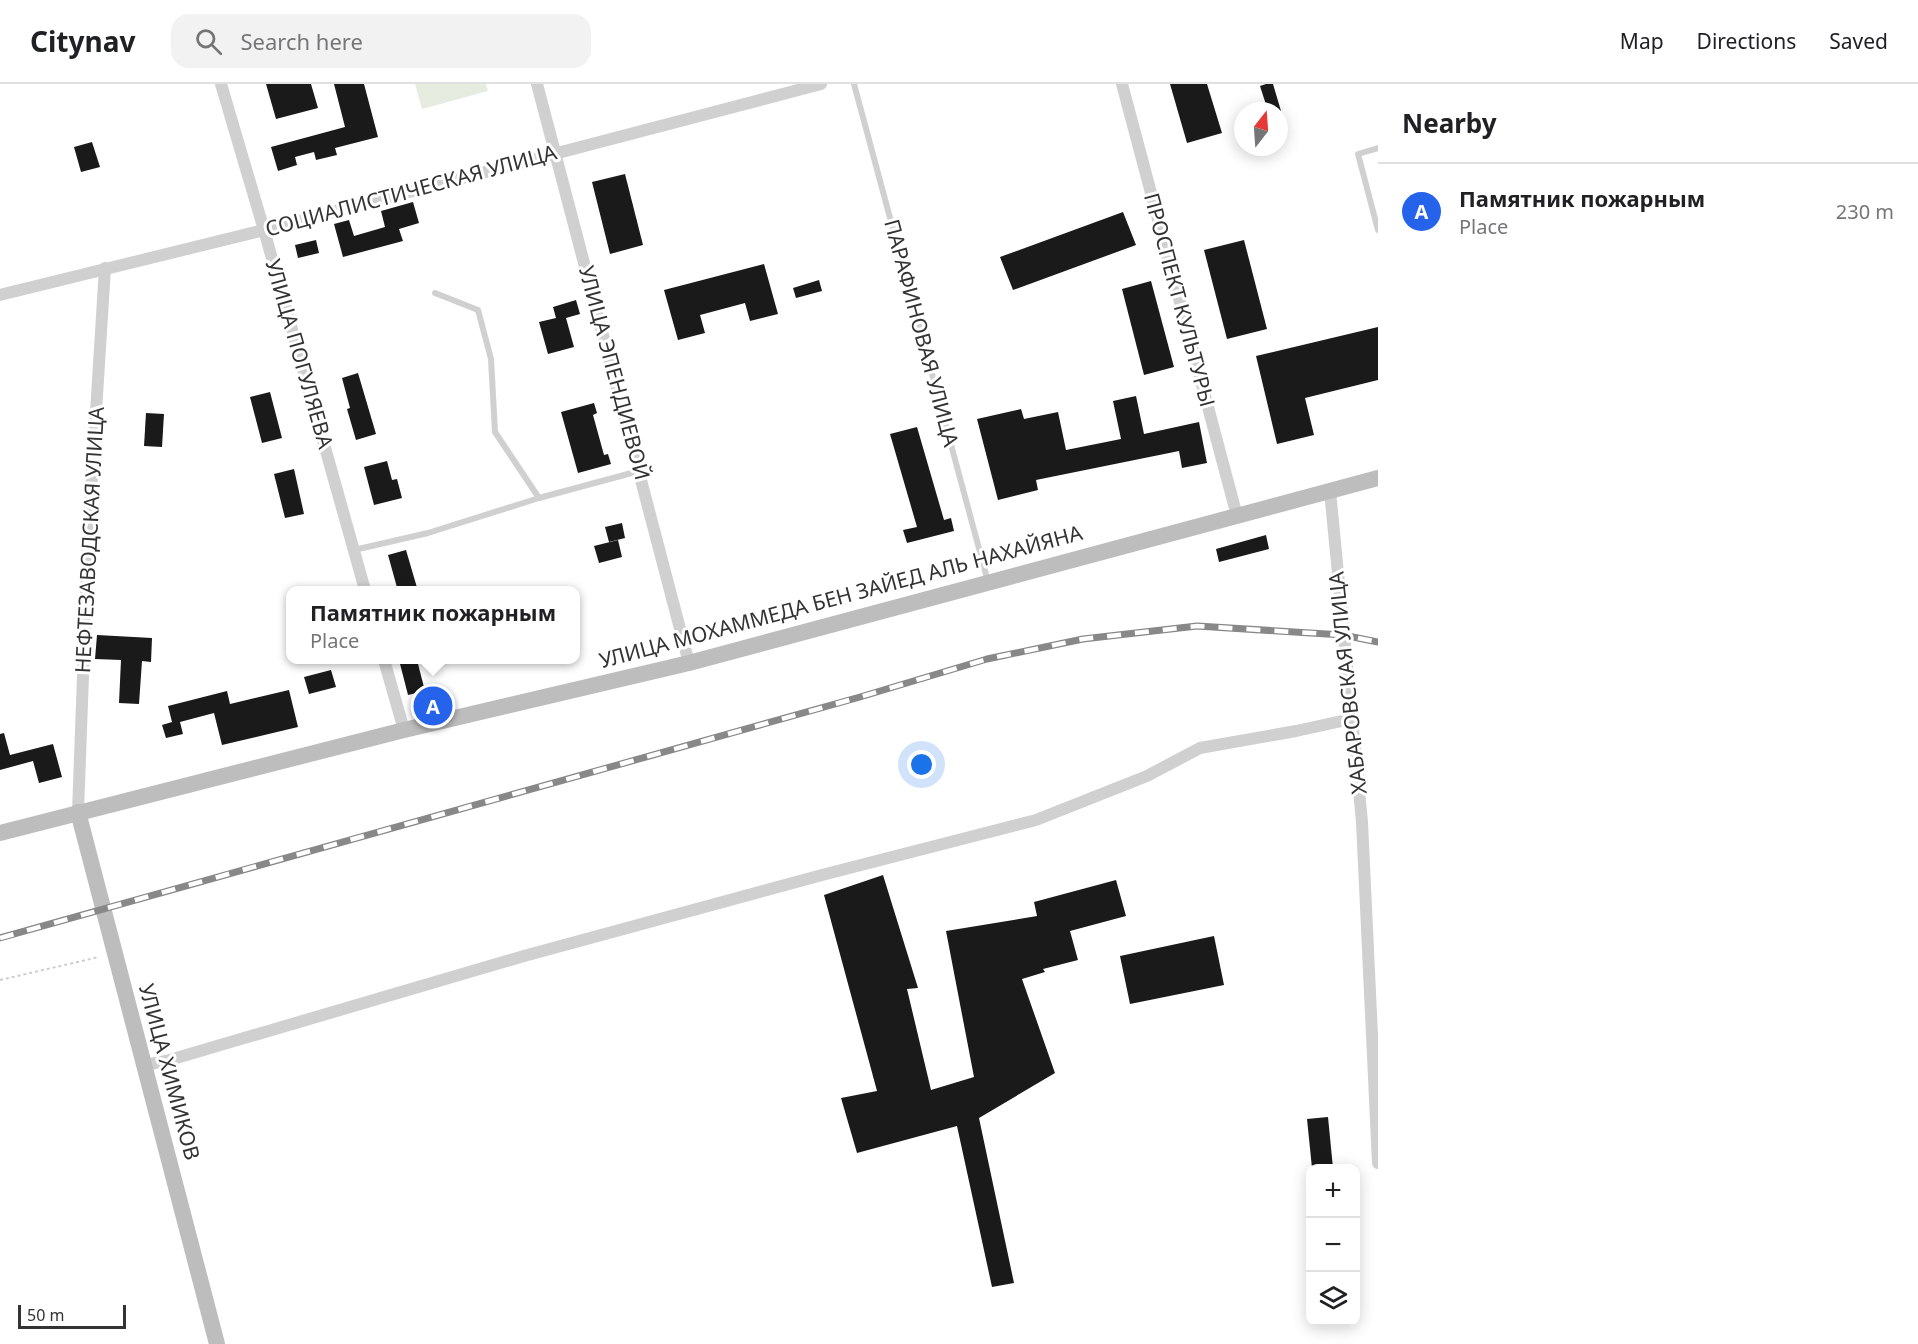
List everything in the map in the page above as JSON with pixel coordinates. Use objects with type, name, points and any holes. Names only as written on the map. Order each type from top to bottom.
[{"type":"main road","name":"УЛИЦА МОХАММЕДА БЕН ЗАЙЕД АЛЬ НАХАЙЯНА","points":[[0,833],[404,730],[689,663],[1378,478]]},
{"type":"main road","name":"УЛИЦА ХИМИКОВ","points":[[78,812],[217,1344]]},
{"type":"street","name":"УЛИЦА ПОГУЛЯЕВА","points":[[221,84],[364,586]]},
{"type":"street","name":"УЛИЦА ЭПЕНДИЕВОЙ","points":[[537,84],[689,663]]},
{"type":"street","name":"СОЦИАЛИСТИЧЕСКАЯ УЛИЦА","points":[[0,295],[264,230],[821,84]]},
{"type":"street","name":"ПРОСПЕКТ КУЛЬТУРЫ","points":[[1122,84],[1237,516]]},
{"type":"street","name":"НЕФТЕЗАВОДСКАЯ УЛИЦА","points":[[78,812],[88,540],[105,268]]},
{"type":"street","name":"ХАБАРОВСКАЯ УЛИЦА","points":[[1330,491],[1362,822],[1378,1163]]},
{"type":"street","points":[[385,664],[404,730]]},
{"type":"street","points":[[145,1065],[177,1058],[524,956],[1036,820],[1147,776],[1200,748],[1351,719]]},
{"type":"lane","name":"ПАРАФИНОВАЯ УЛИЦА","points":[[854,84],[988,582]]},
{"type":"lane","points":[[1378,148],[1358,154],[1378,230]]},
{"type":"lane","points":[[435,293],[478,310],[491,359],[495,432],[539,498]]},
{"type":"lane","points":[[354,550],[428,533],[539,498],[640,471]]},
{"type":"path","points":[[0,980],[115,954]]},
{"type":"shaded area","points":[[415,84],[486,84],[488,91],[422,109]]},
{"type":"building","points":[[266,84],[311,84],[318,108],[276,119]]},
{"type":"building","points":[[334,84],[364,84],[378,137],[335,148],[337,155],[316,160],[314,152],[295,157],[297,165],[278,171],[271,147],[345,127]]},
{"type":"building","points":[[1170,84],[1207,84],[1222,133],[1187,143]]},
{"type":"building","points":[[1273,84],[1278,102],[1265,102],[1260,86]]},
{"type":"building","points":[[92,142],[100,167],[81,172],[74,147]]},
{"type":"building","points":[[625,174],[643,245],[610,254],[592,182]]},
{"type":"building","points":[[413,202],[419,223],[399,229],[403,241],[343,257],[334,224],[349,220],[354,236],[385,227],[381,211]]},
{"type":"building","points":[[1123,212],[1136,245],[1013,290],[1000,257]]},
{"type":"building","points":[[316,240],[319,253],[298,258],[295,245]]},
{"type":"building","points":[[1244,240],[1267,329],[1227,339],[1204,250]]},
{"type":"building","points":[[764,264],[778,314],[750,321],[745,303],[700,315],[705,333],[678,340],[664,290]]},
{"type":"building","points":[[819,280],[822,291],[796,298],[793,288]]},
{"type":"building","points":[[1151,281],[1174,367],[1144,375],[1122,289]]},
{"type":"building","points":[[576,300],[580,314],[566,318],[574,347],[548,354],[539,322],[556,318],[553,307]]},
{"type":"building","points":[[1378,327],[1378,380],[1305,398],[1314,435],[1277,444],[1256,356]]},
{"type":"building","points":[[358,373],[376,434],[356,440],[347,409],[350,408],[342,378]]},
{"type":"building","points":[[270,392],[282,438],[262,443],[250,397]]},
{"type":"building","points":[[1136,396],[1144,434],[1199,422],[1207,463],[1182,468],[1179,451],[1036,480],[1038,490],[998,500],[977,419],[1021,409],[1024,419],[1058,412],[1066,450],[1121,439],[1113,401]]},
{"type":"building","points":[[594,403],[597,413],[593,415],[604,455],[608,454],[611,464],[578,473],[561,412]]},
{"type":"building","points":[[146,413],[164,414],[162,447],[144,446]]},
{"type":"building","points":[[917,427],[944,520],[951,518],[954,531],[907,543],[903,530],[917,527],[890,434]]},
{"type":"building","points":[[387,461],[392,480],[397,479],[402,498],[374,505],[364,467]]},
{"type":"building","points":[[294,469],[304,514],[285,518],[274,474]]},
{"type":"building","points":[[622,523],[625,538],[609,542],[605,527]]},
{"type":"building","points":[[1266,535],[1269,549],[1219,562],[1216,549]]},
{"type":"building","points":[[618,540],[622,557],[599,563],[594,546]]},
{"type":"building","points":[[406,550],[417,586],[397,586],[388,555]]},
{"type":"building","points":[[97,635],[152,638],[151,662],[142,661],[139,704],[119,703],[121,660],[95,659]]},
{"type":"building","points":[[400,664],[418,664],[425,691],[408,695]]},
{"type":"building","points":[[331,670],[336,687],[309,694],[304,677]]},
{"type":"building","points":[[289,690],[298,727],[222,745],[214,713],[180,722],[183,734],[166,738],[162,725],[172,722],[168,706],[227,691],[230,704]]},
{"type":"building","points":[[4,733],[10,755],[53,744],[62,777],[39,783],[33,761],[0,770],[0,734]]},
{"type":"building","points":[[883,875],[918,988],[907,989],[931,1090],[974,1077],[946,931],[1037,916],[1034,902],[1116,880],[1126,916],[1070,931],[1078,960],[1043,969],[1045,972],[1022,979],[1055,1073],[979,1118],[1014,1283],[992,1287],[957,1126],[857,1153],[841,1098],[877,1091],[824,895]]},
{"type":"building","points":[[1214,936],[1224,985],[1130,1004],[1120,956]]},
{"type":"building","points":[[1328,1117],[1333,1164],[1312,1164],[1307,1119]]},
{"type":"railway","points":[[0,938],[860,697],[987,659],[1083,639],[1197,626],[1343,635],[1378,642]]},
{"type":"place","name":"Памятник пожарным","points":[[433,706]]}]
